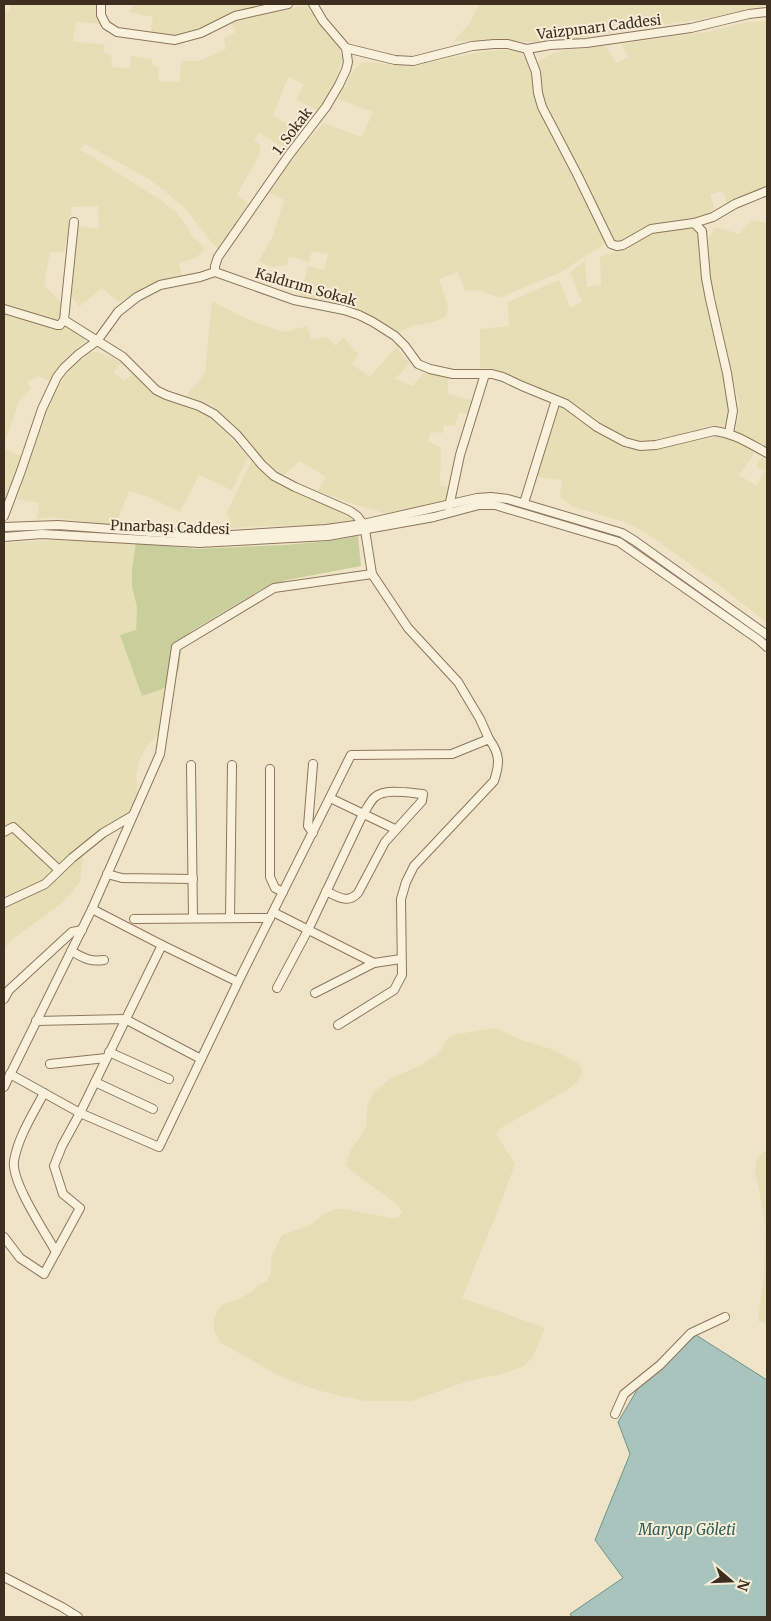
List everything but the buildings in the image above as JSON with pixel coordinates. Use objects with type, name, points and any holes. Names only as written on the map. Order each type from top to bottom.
[{"type":"street","points":[[101,4],[102,16],[106,25],[117,32],[175,40],[201,34],[235,16],[288,4]]},
{"type":"street","points":[[313,4],[323,21],[346,48]]},
{"type":"street","name":"Vaizpınarı Caddesi","points":[[346,48],[395,60],[413,62],[451,50],[485,44],[508,44],[527,49],[550,45],[586,43],[691,28],[749,14],[767,12]]},
{"type":"street","name":"1. Sokak","points":[[214,272],[218,256],[289,155],[332,99],[346,70],[348,62],[346,48]]},
{"type":"street","points":[[527,49],[536,72],[538,93],[542,107],[611,244],[623,245],[651,229],[694,223],[712,217],[767,191]]},
{"type":"street","points":[[4,309],[60,325],[64,320],[74,222]]},
{"type":"street","points":[[694,223],[702,231],[708,292],[732,398],[733,419],[728,433],[767,453]]},
{"type":"street","points":[[4,516],[42,409],[53,384],[70,360],[97,341],[118,312],[138,297],[160,286],[214,272]]},
{"type":"street","name":"Kaldırım Sokak","points":[[214,272],[294,300],[344,310],[359,316],[379,325],[395,336],[418,364],[440,372],[453,374],[485,374],[503,377],[566,404],[605,432],[633,444],[656,445],[714,432],[728,433]]},
{"type":"street","points":[[64,320],[123,357],[156,390],[200,406],[214,414],[237,435],[262,465],[274,476],[357,516],[364,527],[372,574],[408,628],[458,682],[497,750],[498,768],[494,781],[414,866],[406,882],[401,899],[402,975],[394,990],[338,1025]]},
{"type":"street","points":[[450,513],[448,504],[460,455],[485,374]]},
{"type":"street","points":[[524,503],[556,400]]},
{"type":"street","points":[[364,527],[448,504],[491,497],[524,503],[622,533],[767,635]]},
{"type":"street","points":[[4,527],[51,525],[190,535],[231,535],[364,527],[450,513],[479,505],[495,505],[619,542],[760,640],[767,647]]},
{"type":"street","name":"Pınarbaşı Caddesi","points":[[4,537],[42,534],[199,543],[328,536],[364,527]]},
{"type":"street","points":[[4,1087],[92,909],[160,754],[176,647],[274,588],[372,574]]},
{"type":"street","points":[[10,1074],[80,1113],[159,1147],[238,982],[351,755],[452,754],[489,739]]},
{"type":"street","points":[[312,833],[308,826],[313,764]]},
{"type":"street","points":[[191,765],[193,918]]},
{"type":"street","points":[[230,918],[232,765]]},
{"type":"street","points":[[270,769],[270,877],[276,888],[283,892]]},
{"type":"street","points":[[277,988],[308,930],[326,892],[363,814],[374,798],[379,794],[393,792],[423,794],[422,801],[385,842],[358,893],[353,898],[344,899],[326,892]]},
{"type":"street","points":[[330,798],[395,829]]},
{"type":"street","points":[[4,903],[45,884],[72,858],[103,833],[132,816]]},
{"type":"street","points":[[4,832],[13,828],[59,870]]},
{"type":"street","points":[[107,874],[122,878],[192,878]]},
{"type":"street","points":[[92,909],[238,982]]},
{"type":"street","points":[[134,919],[230,918],[272,915],[308,930],[374,963]]},
{"type":"street","points":[[4,999],[9,990],[72,932],[82,930]]},
{"type":"street","points":[[4,1237],[20,1258],[44,1274],[80,1208],[63,1194],[54,1166],[62,1146],[162,945]]},
{"type":"street","points":[[71,951],[89,961],[104,960]]},
{"type":"street","points":[[315,993],[374,963],[402,959]]},
{"type":"street","points":[[36,1021],[125,1019],[201,1059]]},
{"type":"street","points":[[50,1064],[108,1055],[169,1080]]},
{"type":"street","points":[[95,1082],[153,1109]]},
{"type":"street","points":[[44,1093],[23,1134],[14,1163],[22,1191],[56,1252]]},
{"type":"street","points":[[615,1414],[624,1394],[660,1365],[691,1332],[725,1316]]},
{"type":"street","points":[[4,1577],[78,1617]]},
{"type":"shaded area","points":[[9,4],[102,4],[103,24],[76,22],[73,41],[105,45],[104,53],[111,55],[112,67],[130,68],[131,56],[152,59],[152,64],[158,67],[159,82],[180,81],[181,61],[198,61],[226,49],[224,38],[236,32],[231,21],[266,12],[305,6],[330,32],[339,47],[342,58],[336,80],[319,111],[296,100],[304,84],[288,77],[273,116],[300,131],[286,149],[259,133],[254,140],[261,146],[259,155],[237,195],[249,204],[218,250],[184,207],[149,179],[85,144],[80,149],[159,199],[176,212],[192,236],[205,248],[196,258],[179,263],[182,276],[147,286],[119,302],[102,288],[79,307],[69,292],[77,226],[99,229],[98,206],[72,207],[64,252],[50,252],[44,285],[61,302],[61,323],[86,337],[84,342],[63,361],[49,381],[38,376],[27,382],[31,389],[19,401],[4,446],[4,13],[10,10]]},
{"type":"shaded area","points":[[133,4],[271,4],[235,12],[193,33],[180,36],[150,34],[153,17],[130,12]]},
{"type":"shaded area","points":[[479,4],[767,4],[767,6],[691,21],[640,27],[573,39],[528,42],[486,39],[453,42],[470,23]]},
{"type":"shaded area","points":[[767,21],[767,187],[727,204],[723,191],[710,194],[715,211],[693,219],[653,225],[644,228],[623,241],[615,241],[543,102],[538,62],[560,51],[605,46],[617,63],[628,57],[621,44],[706,32],[748,22]]},
{"type":"shaded area","points":[[514,50],[521,53],[526,59],[531,69],[537,107],[606,243],[559,273],[504,296],[497,297],[479,290],[465,291],[458,272],[439,279],[448,307],[444,318],[412,326],[397,333],[379,321],[346,305],[300,296],[308,266],[324,270],[328,254],[312,251],[309,262],[289,256],[287,265],[270,267],[259,261],[273,236],[284,200],[269,193],[311,136],[323,123],[362,137],[373,112],[338,99],[354,70],[360,64],[370,62],[409,67],[480,52]]},
{"type":"shaded area","points":[[751,220],[767,223],[767,447],[735,431],[739,403],[711,284],[708,255],[709,238],[715,227],[740,234]]},
{"type":"shaded area","points":[[690,228],[699,233],[731,410],[727,427],[718,425],[681,436],[643,443],[609,429],[568,400],[495,369],[480,368],[480,329],[509,326],[508,302],[559,280],[570,308],[582,302],[570,272],[585,261],[587,287],[601,285],[600,257],[626,248],[652,233]]},
{"type":"shaded area","points":[[212,301],[245,318],[277,330],[286,332],[307,326],[311,340],[326,337],[336,346],[343,337],[358,354],[352,364],[370,377],[396,347],[410,363],[395,379],[412,386],[425,372],[448,378],[448,394],[475,401],[472,416],[459,412],[455,426],[444,425],[443,433],[431,432],[428,441],[441,448],[440,485],[452,488],[447,500],[417,508],[385,513],[318,491],[326,477],[300,461],[283,476],[274,470],[212,406],[185,397],[205,373]]},
{"type":"shaded area","points":[[97,352],[121,363],[113,373],[125,381],[133,373],[157,396],[201,412],[217,422],[248,457],[232,490],[199,475],[180,512],[149,497],[129,491],[115,526],[50,517],[37,519],[39,503],[17,499],[53,394],[71,368],[89,353]]},
{"type":"shaded area","points":[[557,403],[625,445],[637,450],[647,451],[718,436],[736,440],[755,452],[739,475],[756,486],[765,471],[756,466],[763,455],[767,458],[767,623],[718,584],[646,533],[625,522],[571,506],[560,497],[562,480],[537,477]]},
{"type":"shaded area","points":[[4,448],[23,457],[4,503]]},
{"type":"shaded area","points":[[252,460],[279,485],[337,508],[349,516],[350,520],[320,525],[259,526],[223,529],[230,517],[226,514]]},
{"type":"shaded area","points":[[54,540],[136,542],[132,569],[132,587],[137,607],[136,630],[121,635],[143,696],[163,688],[168,701],[162,730],[147,746],[140,759],[136,775],[136,801],[132,809],[121,822],[84,850],[80,881],[73,891],[61,904],[14,938],[4,948],[4,543]]},
{"type":"shaded area","points":[[496,1028],[521,1040],[551,1049],[578,1063],[582,1069],[578,1081],[570,1088],[501,1128],[496,1134],[515,1164],[462,1298],[545,1328],[532,1358],[524,1366],[505,1373],[468,1381],[411,1401],[365,1401],[328,1393],[280,1376],[221,1343],[214,1331],[214,1320],[217,1311],[223,1304],[237,1300],[267,1281],[271,1272],[271,1258],[282,1235],[311,1225],[325,1213],[336,1209],[398,1218],[402,1212],[397,1204],[355,1174],[346,1165],[351,1150],[366,1127],[367,1107],[374,1092],[390,1079],[423,1064],[435,1056],[441,1050],[446,1040],[452,1035]]},
{"type":"shaded area","points":[[767,1151],[767,1324],[758,1321],[764,1274],[765,1226],[755,1172],[756,1160],[763,1152]]},
{"type":"green space","points":[[358,536],[361,566],[287,580],[262,589],[193,630],[183,642],[179,669],[175,679],[158,691],[142,696],[120,635],[136,630],[137,607],[132,587],[132,569],[136,542],[196,549],[284,545],[331,541]]},
{"type":"water","name":"Maryap Göleti","points":[[696,1335],[767,1380],[767,1617],[572,1617],[570,1614],[623,1578],[595,1540],[630,1454],[618,1422],[640,1385]]}]
